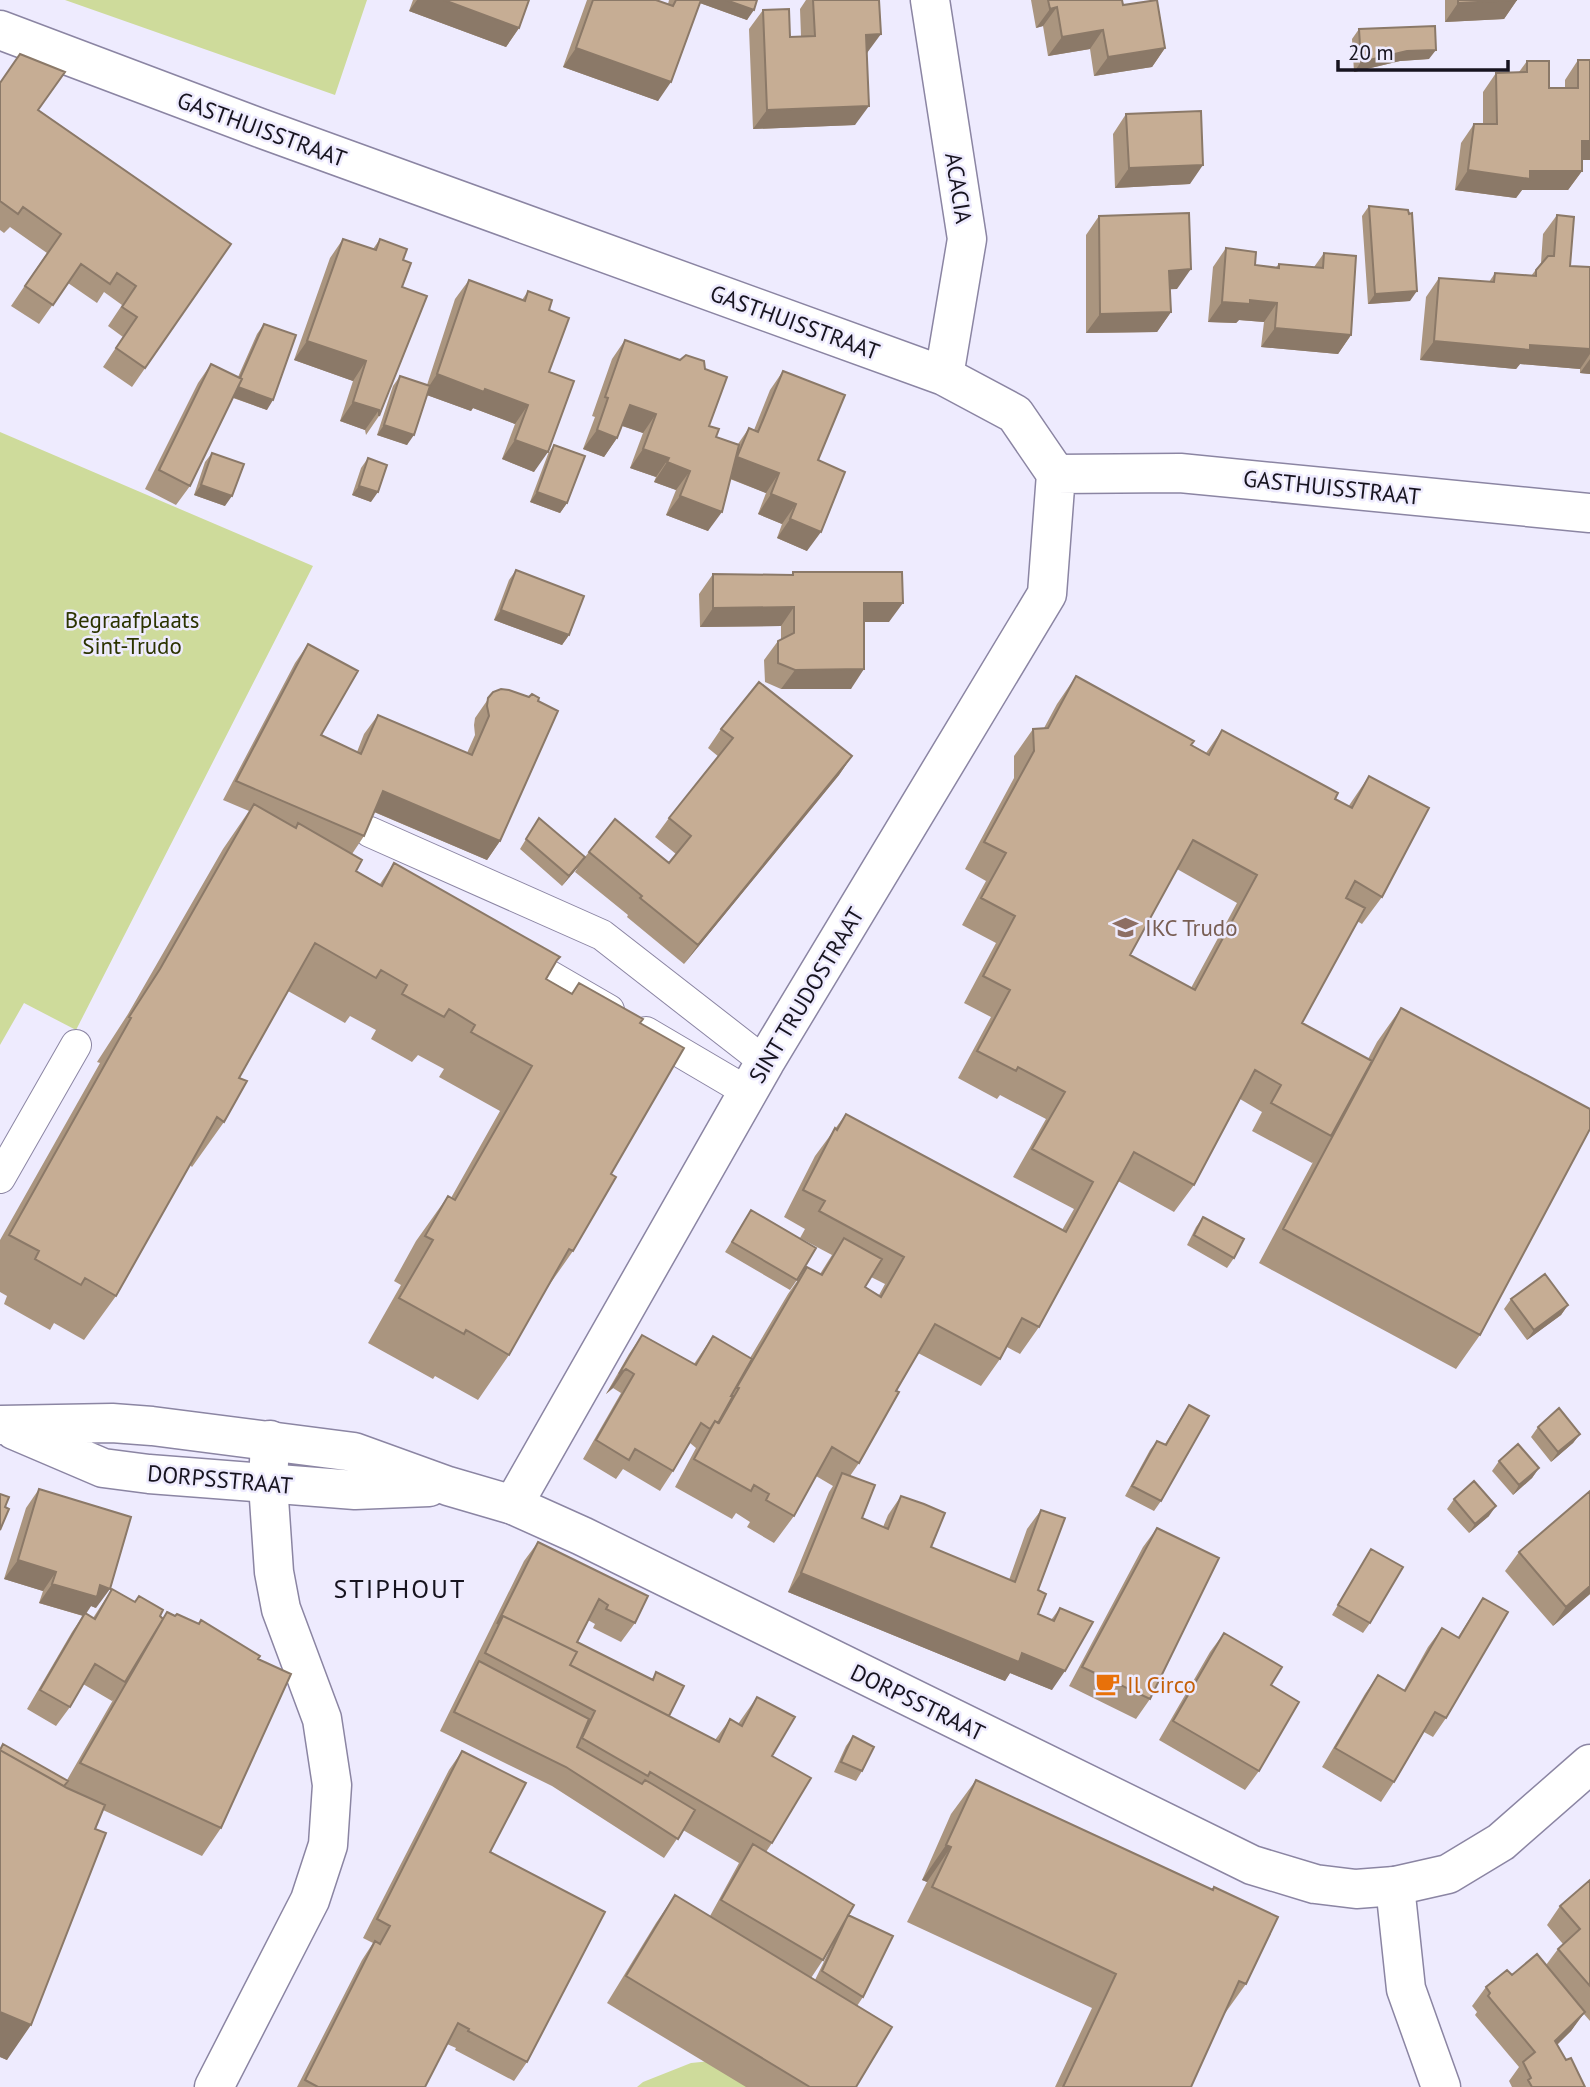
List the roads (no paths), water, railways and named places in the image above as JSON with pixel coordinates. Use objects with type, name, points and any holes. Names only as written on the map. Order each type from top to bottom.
[{"type":"street","name":"ACACIA","points":[[930,0],[967,239],[944,376]]},
{"type":"street","name":"GASTHUISSTRAAT","points":[[0,30],[260,128],[944,376],[1015,414],[1056,474],[1180,472],[1590,513]]},
{"type":"street","name":"SINT TRUDOSTRAAT","points":[[513,1505],[757,1077],[1047,594],[1056,474]]},
{"type":"street","name":"DORPSSTRAAT","points":[[1,1424],[112,1423],[152,1426],[354,1451],[448,1486],[513,1505],[582,1536],[1252,1865],[1315,1884],[1356,1889],[1395,1886],[1448,1874],[1501,1842],[1590,1764]]},
{"type":"street","name":"DORPSSTRAAT","points":[[1,1424],[103,1468],[355,1490],[448,1486]]},
{"type":"street","points":[[214,2087],[310,1900],[328,1845],[332,1785],[322,1718],[281,1609],[274,1572],[268,1484],[270,1440]]},
{"type":"street","points":[[1395,1886],[1406,1989],[1441,2087]]},
{"type":"lane","points":[[370,832],[602,935],[757,1077]]},
{"type":"lane","points":[[540,970],[757,1077]]},
{"type":"lane","points":[[0,1178],[76,1045]]},
{"type":"place","name":"IKC Trudo","points":[[1125,927]]},
{"type":"place","name":"Il Circo","points":[[1107,1684]]},
{"type":"district","name":"STIPHOUT","points":[[400,1588]]},
{"type":"park label","name":"Begraafplaats Sint-Trudo","points":[[132,632]]}]
